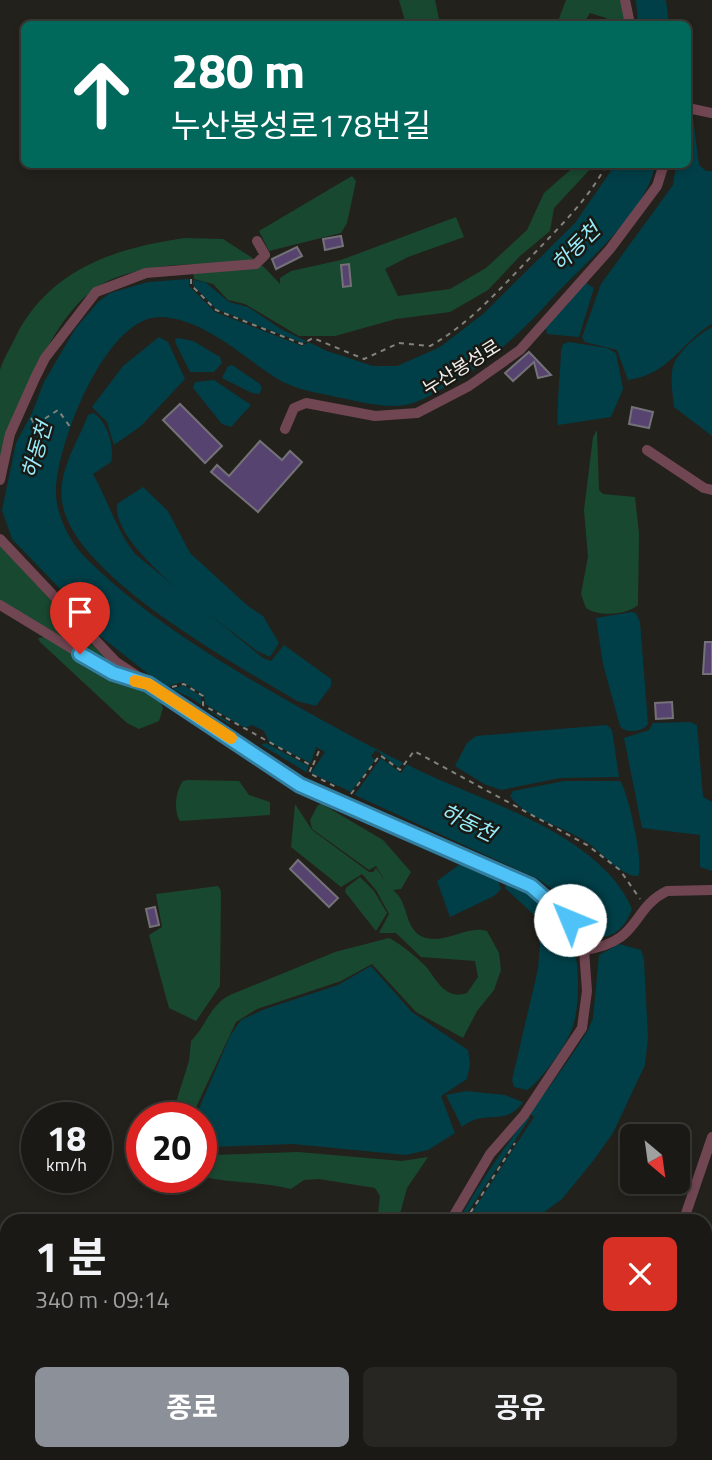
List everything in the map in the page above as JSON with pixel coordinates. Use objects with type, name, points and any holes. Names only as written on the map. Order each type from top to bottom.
[{"type":"street","points":[[625,0],[629,21]]},
{"type":"street","points":[[691,109],[712,113]]},
{"type":"street","name":"누산봉성로","points":[[285,429],[294,408],[306,403],[375,416],[417,413],[457,393],[505,363],[610,249],[657,186],[663,168]]},
{"type":"street","points":[[0,480],[7,444],[45,358],[91,298],[103,288],[146,273],[256,264],[265,255],[257,242]]},
{"type":"street","points":[[647,450],[704,488],[712,489]]},
{"type":"street","points":[[0,539],[94,643],[148,684],[300,785],[531,886],[570,920],[584,950],[587,991],[582,1028],[524,1115],[490,1154],[455,1214]]},
{"type":"street","points":[[0,605],[113,673],[148,684]]},
{"type":"street","points":[[584,950],[605,945],[624,936],[646,909],[667,891],[712,890]]},
{"type":"street","points":[[686,1214],[712,1137]]},
{"type":"path","points":[[191,275],[191,285],[216,310],[302,344],[313,338],[364,359],[388,346],[409,343],[430,345],[483,305],[568,221],[590,194],[605,168]]},
{"type":"path","points":[[22,405],[35,425],[58,410],[71,428]]},
{"type":"path","points":[[166,696],[172,686],[184,684],[202,696],[203,705],[312,766]]},
{"type":"path","points":[[319,751],[309,773],[352,795],[380,755],[400,770],[414,751],[587,845],[620,870],[646,909]]},
{"type":"path","points":[[473,1214],[470,1212],[517,1141]]},
{"type":"green space","points":[[399,0],[435,0],[439,21],[405,21]]},
{"type":"green space","points":[[566,0],[621,0],[626,21],[610,21],[590,13],[585,21],[558,21]]},
{"type":"green space","points":[[573,168],[591,168],[554,208],[550,231],[520,256],[488,290],[450,312],[396,319],[335,336],[299,336],[245,304],[228,300],[213,284],[194,279],[193,270],[263,266],[280,284],[280,278],[291,271],[341,260],[456,217],[464,237],[408,257],[385,269],[398,296],[450,289],[486,268],[527,230],[544,193]]},
{"type":"green space","points":[[352,176],[356,181],[347,223],[341,233],[269,251],[259,231]]},
{"type":"green space","points":[[185,238],[223,239],[254,259],[133,272],[93,290],[76,305],[49,345],[27,390],[0,457],[0,370],[30,313],[66,278],[87,266],[134,248]]},
{"type":"green space","points":[[597,430],[599,490],[603,494],[635,497],[639,534],[638,605],[612,614],[598,613],[586,608],[581,594],[588,557],[584,510],[593,437]]},
{"type":"green space","points":[[0,545],[93,646],[124,674],[0,601]]},
{"type":"green space","points":[[45,637],[159,700],[163,708],[159,721],[139,729],[127,723],[38,638]]},
{"type":"green space","points":[[183,781],[239,781],[249,795],[270,802],[270,815],[180,821],[176,806],[177,795]]},
{"type":"green space","points":[[295,804],[312,830],[369,872],[376,868],[386,882],[376,866],[369,870],[312,829],[310,820],[318,805],[322,804],[383,840],[411,872],[401,889],[393,890],[402,901],[416,932],[429,939],[437,939],[471,930],[487,931],[499,953],[501,970],[494,990],[477,1011],[463,1038],[416,1012],[372,964],[341,981],[257,1009],[236,1022],[198,1102],[176,1102],[189,1061],[191,1041],[217,1005],[230,995],[335,952],[389,938],[421,962],[439,985],[449,992],[460,995],[467,993],[478,977],[475,961],[421,957],[396,933],[379,933],[389,914],[376,890],[362,874],[341,887],[291,847]]},
{"type":"green space","points":[[360,877],[374,891],[387,913],[376,931],[345,892],[346,888]]},
{"type":"green space","points":[[218,886],[221,891],[220,986],[196,1021],[169,1008],[149,935],[162,927],[156,894]]},
{"type":"green space","points":[[298,1152],[402,1161],[428,1157],[407,1188],[400,1214],[378,1214],[380,1196],[375,1188],[319,1179],[304,1180],[291,1189],[217,1180],[217,1155]]},
{"type":"water","points":[[636,0],[666,0],[669,21],[638,21]]},
{"type":"water","points":[[693,118],[699,165],[706,171],[712,171],[712,324],[665,365],[642,377],[628,380],[617,350],[585,342],[582,337],[601,284],[673,185],[676,168],[691,168]]},
{"type":"water","name":"하동천","points":[[613,168],[654,168],[641,200],[629,217],[517,335],[459,379],[406,405],[380,405],[305,390],[283,382],[221,340],[191,324],[159,317],[139,323],[120,338],[103,360],[88,387],[65,444],[58,469],[56,498],[67,533],[82,554],[140,605],[206,652],[351,736],[420,771],[540,824],[595,861],[617,883],[632,909],[621,928],[603,937],[584,925],[558,893],[538,879],[311,775],[238,731],[191,698],[161,684],[95,632],[67,596],[12,539],[2,510],[16,443],[44,382],[75,329],[98,302],[110,293],[148,282],[188,279],[205,282],[229,302],[248,307],[281,329],[327,351],[373,366],[397,366],[440,347],[483,314],[575,223]]},
{"type":"water","points":[[586,283],[594,288],[579,337],[547,334],[546,328]]},
{"type":"water","points":[[712,327],[712,436],[674,407],[672,381],[673,367],[679,355]]},
{"type":"water","points":[[159,337],[168,342],[185,379],[141,426],[114,445],[107,422],[92,407],[123,366]]},
{"type":"water","points":[[175,339],[193,341],[220,357],[222,363],[214,372],[190,372],[176,344]]},
{"type":"water","points":[[569,342],[607,348],[616,353],[623,389],[611,417],[558,425],[561,350],[563,344]]},
{"type":"water","points":[[232,365],[260,384],[262,389],[259,394],[222,378],[228,366]]},
{"type":"water","points":[[214,380],[251,405],[231,427],[222,424],[193,388],[195,382]]},
{"type":"water","points":[[93,413],[106,428],[112,456],[111,462],[93,474],[117,525],[135,554],[263,658],[271,661],[284,645],[331,679],[331,686],[316,706],[297,701],[198,641],[124,587],[94,558],[72,529],[62,501],[66,467],[88,415]]},
{"type":"water","points":[[143,487],[168,511],[190,553],[248,606],[263,616],[279,643],[270,657],[257,651],[172,584],[132,542],[120,522],[117,504]]},
{"type":"water","points":[[636,613],[640,622],[648,724],[634,731],[622,729],[620,726],[603,664],[596,618]]},
{"type":"water","points":[[690,722],[697,725],[703,797],[712,802],[712,871],[700,867],[700,835],[642,828],[624,738],[649,730],[653,723]]},
{"type":"water","points":[[607,725],[612,730],[619,777],[560,778],[501,790],[484,784],[455,766],[467,743],[476,736]]},
{"type":"water","points":[[564,781],[620,781],[635,828],[640,869],[638,876],[618,868],[576,836],[525,810],[510,796],[513,791]]},
{"type":"water","points":[[467,863],[497,876],[501,889],[494,896],[450,917],[437,881],[460,864]]},
{"type":"water","points":[[506,881],[535,895],[546,908],[533,914],[505,888]]},
{"type":"water","points":[[548,910],[559,917],[568,929],[574,945],[577,1001],[572,1029],[565,1044],[546,1071],[527,1090],[514,1087],[512,1080],[538,969],[540,944],[534,920]]},
{"type":"water","points":[[619,944],[641,950],[644,959],[648,1038],[645,1065],[613,1133],[562,1199],[542,1214],[462,1214],[504,1149],[588,1030],[593,1018],[599,955]]},
{"type":"water","points":[[371,966],[412,1012],[468,1050],[470,1064],[467,1079],[441,1096],[455,1133],[428,1150],[406,1155],[293,1144],[217,1147],[217,1102],[202,1102],[230,1036],[241,1020],[265,1009],[338,985]]},
{"type":"water","points":[[466,1091],[505,1095],[523,1102],[509,1114],[479,1119],[462,1127],[446,1095]]},
{"type":"pier","points":[[189,276],[193,277],[193,285],[216,309],[302,343],[313,340],[302,346],[215,312],[189,286]]},
{"type":"pier","points":[[183,682],[204,695],[205,704],[245,728],[252,725],[264,731],[269,742],[311,763],[316,747],[325,752],[311,773],[351,792],[375,760],[371,756],[376,750],[399,768],[406,759],[409,761],[401,773],[381,758],[353,797],[306,774],[309,766],[266,743],[261,745],[231,727],[229,722],[201,705],[201,696],[184,685],[167,691],[171,685]]},
{"type":"pier","points":[[529,1113],[534,1117],[473,1211],[478,1214],[467,1214],[530,1118]]},
{"type":"building","points":[[341,236],[343,246],[325,250],[323,239]]},
{"type":"building","points":[[297,247],[302,256],[276,269],[272,259]]},
{"type":"building","points":[[349,264],[351,286],[343,287],[341,265]]},
{"type":"building","points":[[529,352],[551,375],[538,378],[534,362],[513,381],[505,373]]},
{"type":"building","points":[[180,404],[222,446],[205,463],[163,420]]},
{"type":"building","points":[[632,407],[653,412],[649,428],[629,424]]},
{"type":"building","points":[[260,441],[282,460],[290,451],[302,462],[258,512],[211,472],[217,465],[229,476]]},
{"type":"building","points":[[705,642],[712,642],[712,674],[703,674]]},
{"type":"building","points":[[672,702],[673,718],[656,719],[655,703]]},
{"type":"building","points":[[298,860],[338,898],[329,907],[290,869]]},
{"type":"building","points":[[155,907],[159,925],[150,927],[146,909]]},
{"type":"slow traffic","points":[[135,681],[148,684],[231,738]]},
{"type":"route","points":[[80,654],[113,673],[148,684],[300,785],[531,886],[547,897],[570,920]]}]
